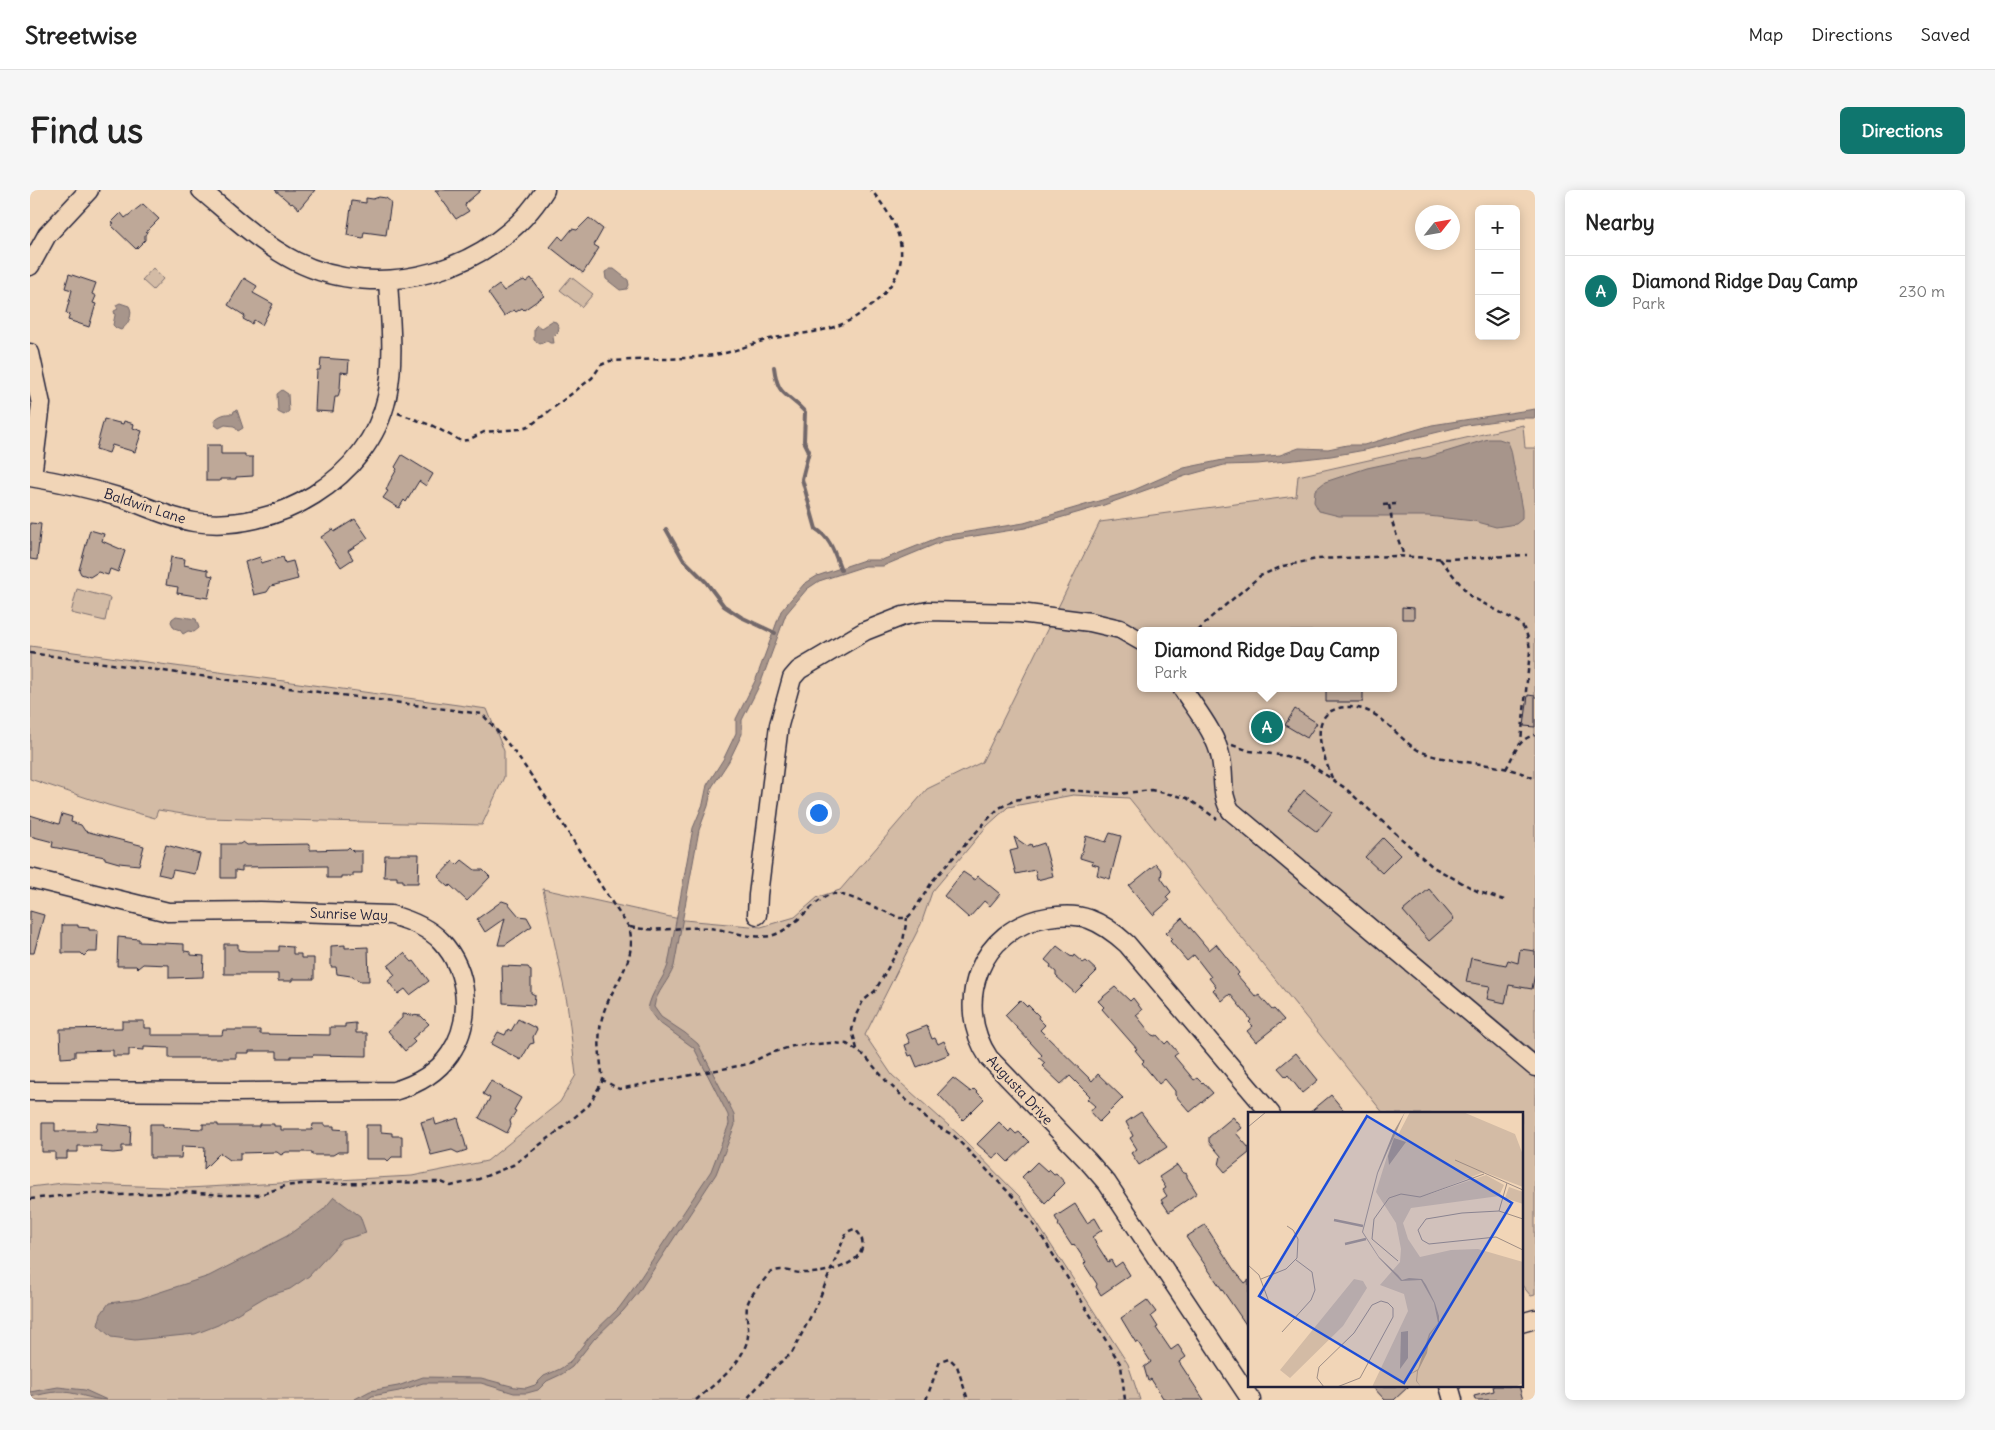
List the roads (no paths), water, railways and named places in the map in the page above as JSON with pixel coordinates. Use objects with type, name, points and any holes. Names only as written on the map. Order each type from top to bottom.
[{"type":"street","points":[[30,266],[47,235],[89,190]]},
{"type":"street","points":[[201,190],[258,237],[294,261],[313,269],[345,278],[388,280],[434,273],[476,254],[515,226],[535,205],[545,190]]},
{"type":"street","name":"Baldwin Lane","points":[[31,477],[104,493],[161,513],[195,522],[247,520],[293,506],[331,483],[354,461],[374,429],[383,407],[392,366],[388,280]]},
{"type":"street","points":[[30,353],[40,404],[31,477]]},
{"type":"street","points":[[757,915],[779,725],[792,678],[800,670],[864,631],[903,616],[928,611],[1020,613],[1090,622],[1120,628],[1137,639]]},
{"type":"street","points":[[1185,692],[1213,736],[1221,759],[1226,804],[1231,811],[1535,1067]]},
{"type":"street","name":"Sunrise Way","points":[[30,878],[153,910],[168,912],[383,914],[399,917],[426,929],[440,940],[451,953],[462,979],[465,1004],[462,1027],[457,1042],[449,1055],[438,1067],[421,1080],[394,1091],[30,1091]]},
{"type":"street","name":"Augusta Drive","points":[[1251,1400],[1106,1183],[1087,1160],[990,1058],[983,1048],[975,1030],[972,1010],[973,992],[982,963],[997,944],[1010,932],[1038,919],[1075,916],[1088,918],[1100,924],[1127,944],[1269,1112]]},
{"type":"street","points":[[1522,1323],[1535,1319]]},
{"type":"waterway","points":[[774,367],[781,389],[805,412],[804,441],[809,451],[802,479],[816,529],[829,542],[841,570]]},
{"type":"waterway","points":[[666,529],[683,559],[706,582],[724,606],[741,617],[775,633]]},
{"type":"place","name":"Diamond Ridge Day Camp","points":[[1267,727]]}]
